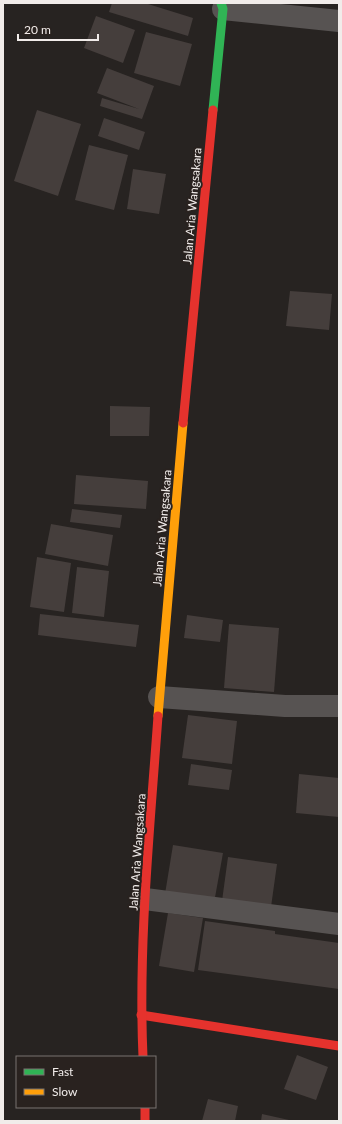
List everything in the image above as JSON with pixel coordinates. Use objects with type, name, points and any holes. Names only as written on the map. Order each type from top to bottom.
[{"type":"street","points":[[222,6],[339,21]]},
{"type":"street","name":"Jalan Aria Wangsakara","points":[[143,1056],[141,1015],[146,899],[159,697],[222,6]]},
{"type":"street","points":[[159,697],[286,706],[339,706]]},
{"type":"street","points":[[146,899],[339,924]]},
{"type":"street","points":[[141,1015],[339,1046]]},
{"type":"street","points":[[145,1108],[146,1121]]},
{"type":"building","points":[[112,3],[149,3],[148,4],[193,18],[188,36],[109,12]]},
{"type":"building","points":[[96,16],[135,30],[123,63],[84,48]]},
{"type":"building","points":[[146,32],[192,44],[180,86],[134,73]]},
{"type":"building","points":[[107,68],[154,86],[142,119],[100,106],[102,98],[139,109],[97,93]]},
{"type":"building","points":[[37,110],[81,124],[58,196],[14,181]]},
{"type":"building","points":[[104,118],[145,132],[139,150],[98,136]]},
{"type":"building","points":[[89,145],[128,155],[114,210],[75,200]]},
{"type":"building","points":[[133,169],[166,174],[159,214],[127,209]]},
{"type":"building","points":[[290,291],[332,294],[329,330],[286,326]]},
{"type":"building","points":[[110,406],[150,407],[149,436],[110,436]]},
{"type":"building","points":[[76,475],[148,481],[146,509],[74,504]]},
{"type":"building","points":[[72,509],[122,515],[120,528],[70,522]]},
{"type":"building","points":[[51,524],[113,535],[108,566],[45,554]]},
{"type":"building","points":[[37,557],[71,563],[64,612],[30,607]]},
{"type":"building","points":[[77,567],[109,571],[104,617],[72,613]]},
{"type":"building","points":[[40,614],[139,625],[136,647],[38,635]]},
{"type":"building","points":[[187,615],[223,620],[220,642],[184,638]]},
{"type":"building","points":[[229,624],[279,628],[274,692],[224,688]]},
{"type":"building","points":[[188,715],[237,721],[232,764],[182,758]]},
{"type":"building","points":[[191,764],[232,770],[229,790],[188,785]]},
{"type":"building","points":[[299,774],[339,778],[339,817],[296,813]]},
{"type":"building","points":[[173,845],[223,853],[214,903],[165,894]]},
{"type":"building","points":[[228,857],[277,864],[271,907],[222,901]]},
{"type":"building","points":[[168,913],[203,918],[194,972],[159,966]]},
{"type":"building","points":[[205,921],[275,931],[275,934],[339,943],[339,989],[198,970]]},
{"type":"building","points":[[297,1055],[328,1067],[316,1100],[284,1089]]},
{"type":"building","points":[[208,1099],[238,1106],[235,1121],[202,1121]]},
{"type":"building","points":[[262,1114],[289,1120],[289,1121],[261,1121]]},
{"type":"traffic: fast","points":[[213,110],[223,9],[221,3]]},
{"type":"traffic: slow","points":[[158,716],[183,423]]},
{"type":"traffic: jam","points":[[183,423],[213,110]]},
{"type":"traffic: jam","points":[[143,1056],[143,929],[158,716]]},
{"type":"traffic: jam","points":[[141,1015],[339,1046]]},
{"type":"traffic: jam","points":[[145,1108],[145,1121]]}]
